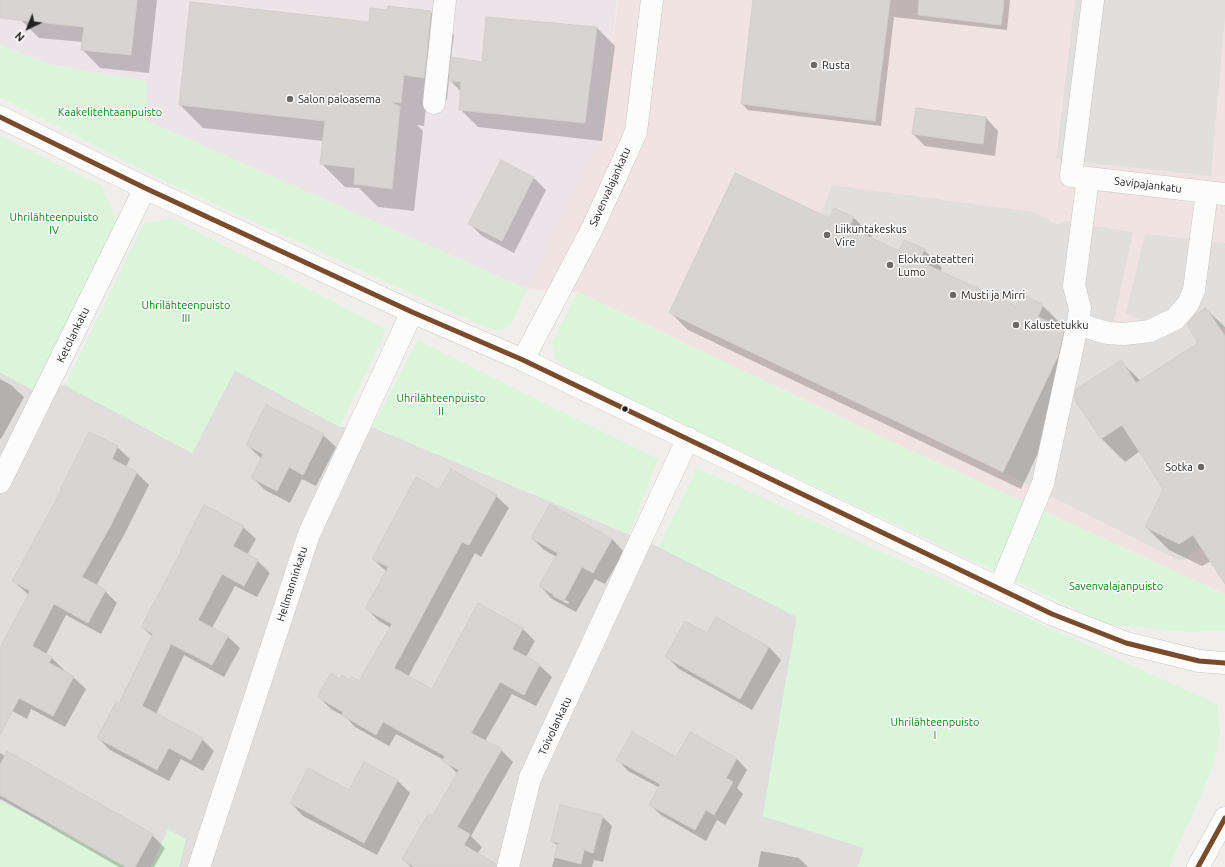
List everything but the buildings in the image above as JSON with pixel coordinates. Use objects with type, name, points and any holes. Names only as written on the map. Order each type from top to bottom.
[{"type":"street","points":[[434,103],[445,0]]},
{"type":"street","name":"Savenvalajankatu","points":[[523,360],[593,227],[636,132],[652,0]]},
{"type":"street","points":[[1000,588],[1043,483],[1078,322],[1080,308],[1074,286],[1079,177],[1093,0]]},
{"type":"street","points":[[0,117],[145,188],[412,312],[523,360],[1052,614],[1126,643],[1199,661],[1225,662]]},
{"type":"street","name":"Savipajankatu","points":[[1079,177],[1216,193]]},
{"type":"street","name":"Ketolankatu","points":[[0,482],[145,188]]},
{"type":"street","points":[[1078,322],[1108,333],[1124,334],[1150,331],[1174,319],[1188,304],[1194,290],[1216,193]]},
{"type":"street","name":"Hellmanninkatu","points":[[199,867],[309,534],[412,312]]},
{"type":"street","name":"Toivolankatu","points":[[508,867],[530,778],[688,438]]},
{"type":"street","points":[[1198,867],[1225,818]]},
{"type":"shaded area","points":[[0,0],[617,0],[601,137],[527,289],[147,121],[146,81],[53,65],[0,45]]},
{"type":"shaded area","points":[[618,0],[1225,0],[1225,594],[908,449],[578,292],[527,289],[601,137]]},
{"type":"shaded area","points":[[1075,0],[1225,0],[1225,18],[1211,176],[1056,159]]},
{"type":"shaded area","points":[[832,185],[1034,212],[1047,218],[1052,223],[1059,224],[1065,221],[1133,232],[1114,320],[1129,325],[1146,323],[1126,313],[1145,234],[1225,243],[1225,326],[1220,329],[1206,308],[1185,321],[1198,343],[1136,383],[1120,360],[1071,393],[1101,439],[1122,425],[1163,489],[1145,527],[1179,544],[1193,535],[1200,547],[1185,559],[1178,560],[1003,472],[1069,332],[1038,317],[1043,305],[1023,295],[1016,306],[919,261],[925,249],[904,240],[899,251],[849,227],[854,217],[834,208],[829,218],[821,214]]},
{"type":"shaded area","points":[[235,370],[340,427],[372,427],[659,547],[797,617],[763,816],[865,848],[858,867],[0,867],[0,372],[33,390],[65,385],[192,453]]},
{"type":"green space","name":"Kaakelitehtaanpuisto","points":[[0,45],[53,65],[146,81],[148,121],[527,289],[513,321],[507,328],[496,330],[481,325],[167,182],[0,97]]},
{"type":"green space","name":"Uhrilähteenpuisto IV","points":[[0,136],[102,186],[116,220],[33,390],[0,372]]},
{"type":"green space","name":"Uhrilähteenpuisto III","points":[[171,218],[386,329],[340,427],[235,370],[192,453],[65,385],[144,224]]},
{"type":"green space","name":"Savenvalajanpuisto","points":[[578,292],[908,449],[1225,594],[1225,630],[1187,632],[1107,624],[571,371],[556,359],[552,343]]},
{"type":"green space","name":"Uhrilähteenpuisto II","points":[[418,340],[658,459],[629,534],[372,427]]},
{"type":"green space","name":"Uhrilähteenpuisto I","points":[[697,468],[1217,704],[1220,731],[1213,767],[1169,867],[858,867],[864,848],[763,816],[797,617],[659,547]]},
{"type":"green space","points":[[0,801],[136,867],[0,867]]},
{"type":"green space","points":[[168,829],[186,839],[179,867],[151,867]]},
{"type":"transit line","points":[[0,117],[145,188],[412,312],[523,360],[1052,614],[1126,643],[1199,661],[1225,663]]},
{"type":"transit line","points":[[1198,867],[1225,818]]},
{"type":"place","name":"Rusta","points":[[814,65]]},
{"type":"place","name":"Salon paloasema","points":[[290,99]]},
{"type":"place","name":"Liikuntakeskus Vire","points":[[827,235]]},
{"type":"place","name":"Elokuvateatteri Lumo","points":[[890,265]]},
{"type":"place","name":"Musti ja Mirri","points":[[953,295]]},
{"type":"place","name":"Kalustetukku","points":[[1016,325]]},
{"type":"place","name":"Sotka","points":[[1201,467]]}]
